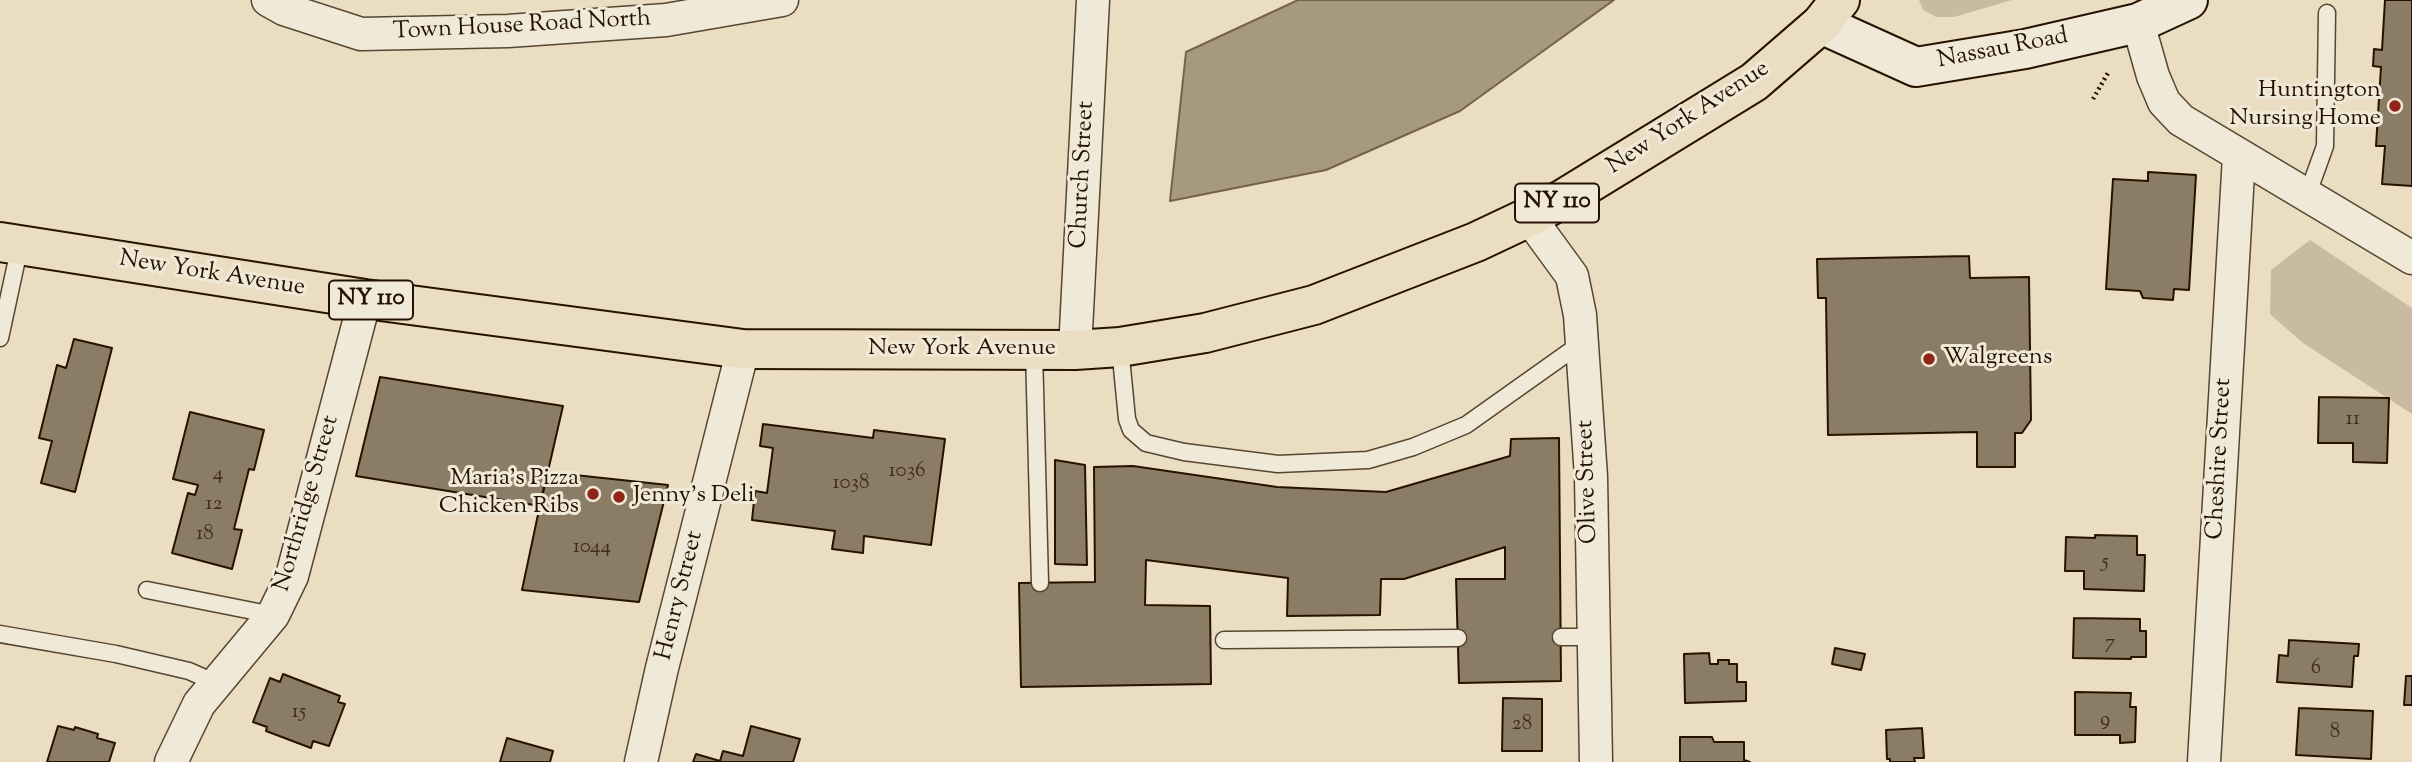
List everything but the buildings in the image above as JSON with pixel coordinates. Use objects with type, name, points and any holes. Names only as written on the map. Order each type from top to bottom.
[{"type":"main road","name":"Nassau Road","points":[[1823,8],[1916,67],[2025,49],[2138,23],[2189,0]]},
{"type":"main road","name":"New York Avenue","points":[[10,244],[365,299],[743,349],[1076,351],[1119,347],[1205,333],[1314,305],[1476,242],[1529,217],[1566,198],[1754,82],[1823,8]]},
{"type":"street","name":"Town House Road North","points":[[268,0],[284,9],[361,34],[508,31],[666,20],[782,0]]},
{"type":"street","name":"Church Street","points":[[1076,351],[1093,0]]},
{"type":"street","points":[[2138,23],[2153,76],[2164,102],[2181,120],[2412,258]]},
{"type":"street","name":"Cheshire Street","points":[[2204,762],[2239,156]]},
{"type":"street","name":"Olive Street","points":[[1529,217],[1572,276],[1583,341],[1591,477],[1596,762]]},
{"type":"street","name":"Northridge Street","points":[[171,762],[199,704],[273,615],[292,576],[365,299]]},
{"type":"street","name":"Henry Street","points":[[641,762],[662,668],[743,349]]},
{"type":"lane","points":[[2298,190],[2325,146],[2326,13]]},
{"type":"lane","points":[[0,338],[10,244]]},
{"type":"lane","points":[[1119,347],[1126,419],[1131,430],[1146,443],[1184,452],[1278,464],[1368,460],[1413,447],[1466,425],[1583,341]]},
{"type":"lane","points":[[1034,350],[1040,583]]},
{"type":"lane","points":[[147,590],[273,615]]},
{"type":"lane","points":[[0,634],[116,654],[189,671],[216,683]]},
{"type":"lane","points":[[1561,637],[1594,637]]},
{"type":"lane","points":[[1224,640],[1458,638]]},
{"type":"path","points":[[2093,99],[2108,73]]},
{"type":"shaded area","points":[[1298,0],[1614,0],[1460,111],[1326,170],[1170,201],[1186,52]]},
{"type":"shaded area","points":[[1919,0],[2012,0],[1954,17],[1936,17],[1923,10]]},
{"type":"shaded area","points":[[2310,240],[2412,308],[2412,414],[2303,343],[2270,314],[2271,270]]},
{"type":"place","name":"Huntington Nursing Home","points":[[2395,106]]},
{"type":"place","name":"Walgreens","points":[[1929,359]]},
{"type":"place","name":"Maria's Pizza Chicken Ribs","points":[[593,494]]},
{"type":"place","name":"Jenny's Deli","points":[[619,497]]}]
